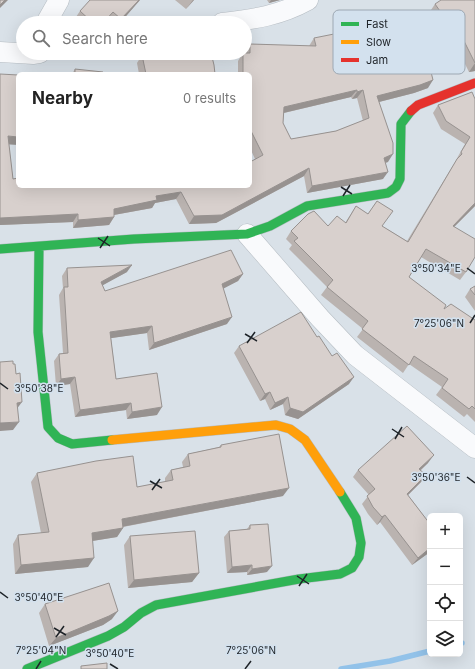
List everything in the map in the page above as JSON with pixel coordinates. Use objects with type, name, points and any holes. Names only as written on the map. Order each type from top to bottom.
[{"type":"street","points":[[50,16],[59,0]]},
{"type":"street","points":[[252,19],[265,17],[295,7],[308,0]]},
{"type":"street","points":[[0,52],[16,52]]},
{"type":"street","points":[[0,249],[134,239],[247,234],[258,232],[307,206],[388,192],[396,187],[400,179],[401,124],[409,112],[418,105],[475,83]]},
{"type":"street","points":[[247,234],[320,318],[355,355],[475,448]]},
{"type":"street","points":[[27,669],[108,636],[124,627],[141,613],[156,605],[299,579],[340,574],[352,568],[359,557],[361,543],[356,518],[336,485],[305,440],[290,429],[276,426],[72,444],[58,438],[48,426],[38,332],[39,247]]},
{"type":"building","points":[[0,0],[5,0],[0,5]]},
{"type":"building","points":[[90,0],[139,0],[124,16],[118,16],[113,12],[109,16],[85,16],[80,11]]},
{"type":"building","points":[[441,0],[475,0],[475,63],[465,43],[465,10],[439,10],[435,4]]},
{"type":"building","points":[[333,34],[333,74],[432,74],[433,80],[420,85],[377,96],[393,143],[393,154],[384,158],[388,172],[312,186],[309,168],[222,215],[194,216],[181,192],[156,196],[157,200],[114,209],[114,217],[78,220],[78,214],[0,218],[0,74],[16,75],[16,137],[8,136],[13,179],[16,178],[16,188],[252,188],[252,161],[263,155],[252,133],[252,72],[243,72],[243,60],[252,60],[252,44],[316,46],[314,38]],"holes":[[[357,90],[357,92],[363,90],[369,118],[336,131],[291,139],[283,123],[284,107]]]},
{"type":"building","points":[[143,60],[213,60],[215,72],[146,72]]},
{"type":"building","points":[[75,69],[103,72],[75,72]]},
{"type":"building","points":[[472,92],[475,99],[475,203],[453,226],[475,239],[475,257],[466,272],[426,249],[409,277],[446,305],[444,309],[451,304],[475,320],[475,409],[472,406],[469,409],[442,388],[448,379],[414,356],[409,365],[362,329],[368,321],[327,287],[333,280],[294,241],[298,238],[291,231],[308,214],[314,211],[328,226],[337,216],[346,223],[356,206],[368,214],[377,201],[393,211],[382,226],[408,242],[457,159],[462,154],[461,152],[470,137],[446,121],[438,105]]},
{"type":"building","points":[[231,250],[243,274],[222,284],[232,317],[154,343],[152,326],[110,332],[116,379],[157,373],[162,407],[132,412],[131,403],[80,410],[75,377],[61,379],[59,354],[68,353],[64,287],[68,287],[67,268],[132,265],[101,282],[105,291]]},
{"type":"building","points":[[475,286],[475,295],[470,289]]},
{"type":"building","points":[[301,312],[317,337],[319,336],[332,356],[337,353],[354,377],[303,412],[290,408],[288,397],[275,403],[270,392],[265,394],[239,346]]},
{"type":"building","points":[[13,361],[13,364],[15,364],[16,374],[20,373],[22,402],[17,403],[19,422],[0,423],[0,362]]},
{"type":"building","points":[[407,426],[434,455],[419,469],[426,475],[407,494],[427,520],[427,550],[418,558],[385,515],[382,517],[373,507],[367,496],[375,489],[358,470]]},
{"type":"building","points":[[279,434],[289,488],[122,519],[123,528],[92,533],[94,558],[21,565],[18,535],[49,532],[37,473],[96,461],[133,456],[137,487],[173,480],[171,470],[190,466],[188,454],[221,447],[221,445]]},
{"type":"building","points":[[268,524],[272,566],[252,569],[252,565],[232,567],[229,531],[250,529],[250,525]]},
{"type":"building","points":[[195,531],[199,573],[134,580],[130,536]]},
{"type":"building","points":[[109,583],[118,611],[56,638],[45,604]]},
{"type":"building","points":[[107,663],[107,669],[81,669],[81,666]]},
{"type":"waterway","points":[[341,669],[390,661],[427,652]]},
{"type":"traffic: fast","points":[[0,249],[134,239],[247,234],[270,226],[307,206],[388,193],[396,187],[400,179],[401,124],[411,111]]},
{"type":"traffic: fast","points":[[39,247],[38,332],[48,427],[58,438],[72,444],[112,440]]},
{"type":"traffic: fast","points":[[27,669],[108,636],[124,627],[141,613],[156,605],[299,579],[340,574],[352,568],[359,557],[361,543],[356,518],[340,492]]},
{"type":"traffic: slow","points":[[112,440],[276,425],[290,429],[305,440],[340,492]]},
{"type":"traffic: jam","points":[[411,111],[418,105],[475,83]]}]
